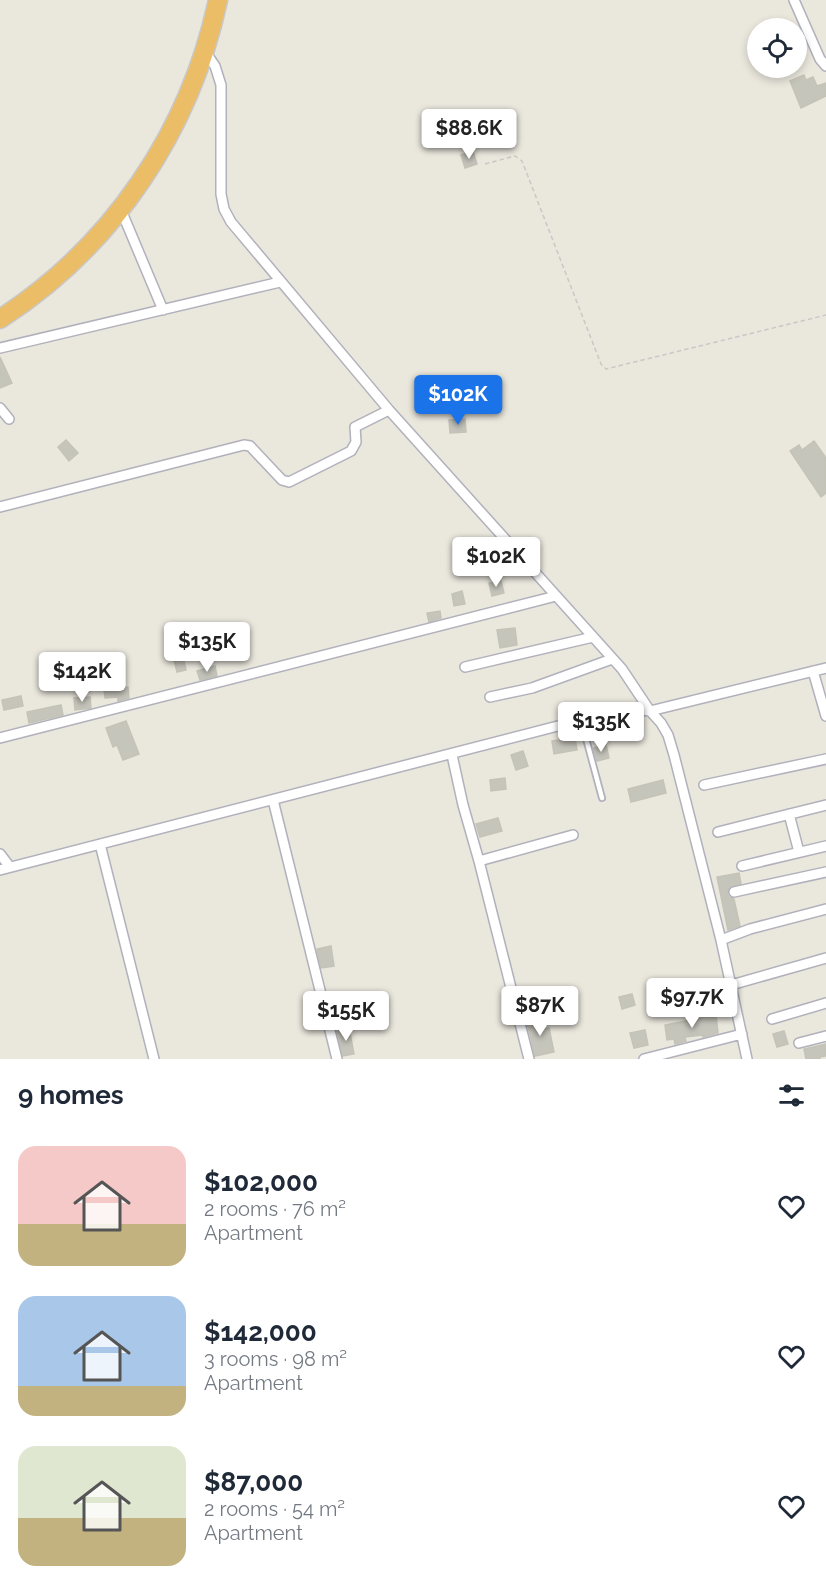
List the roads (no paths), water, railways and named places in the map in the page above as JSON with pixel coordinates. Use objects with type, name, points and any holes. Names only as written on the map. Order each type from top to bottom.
[{"type":"highway","points":[[0,304],[29,284],[74,245],[100,216],[136,169],[161,127],[182,82],[206,0]]},
{"type":"highway","points":[[0,319],[35,295],[65,269],[121,210],[155,160],[175,125],[191,88],[218,0]]},
{"type":"street","points":[[794,0],[824,61]]},
{"type":"street","points":[[204,50],[215,66],[221,85],[221,187],[224,209],[235,228],[389,410],[622,669],[668,735],[722,940],[747,1059]]},
{"type":"street","points":[[121,210],[163,309]]},
{"type":"street","points":[[0,348],[280,282]]},
{"type":"street","points":[[0,408],[9,419]]},
{"type":"street","points":[[0,507],[244,445],[250,446],[282,480],[289,482],[351,451],[356,441],[355,427],[389,410]]},
{"type":"street","points":[[0,738],[555,596]]},
{"type":"street","points":[[465,667],[592,637]]},
{"type":"street","points":[[490,697],[532,688],[612,659]]},
{"type":"street","points":[[0,870],[452,755],[580,720],[631,709],[651,711],[826,668]]},
{"type":"street","points":[[813,671],[826,713]]},
{"type":"street","points":[[452,755],[529,1059]]},
{"type":"street","points":[[704,784],[826,759]]},
{"type":"street","points":[[273,800],[337,1059]]},
{"type":"street","points":[[718,832],[826,805]]},
{"type":"street","points":[[789,814],[799,852]]},
{"type":"street","points":[[479,861],[573,835]]},
{"type":"street","points":[[100,844],[154,1059]]},
{"type":"street","points":[[742,866],[826,846]]},
{"type":"street","points":[[0,854],[10,867]]},
{"type":"street","points":[[734,892],[826,872]]},
{"type":"street","points":[[722,940],[750,929],[825,913]]},
{"type":"street","points":[[731,985],[826,958]]},
{"type":"street","points":[[772,1019],[826,1003]]},
{"type":"street","points":[[644,1059],[742,1034]]},
{"type":"street","points":[[799,1043],[826,1036]]},
{"type":"lane","points":[[580,720],[602,798]]}]
